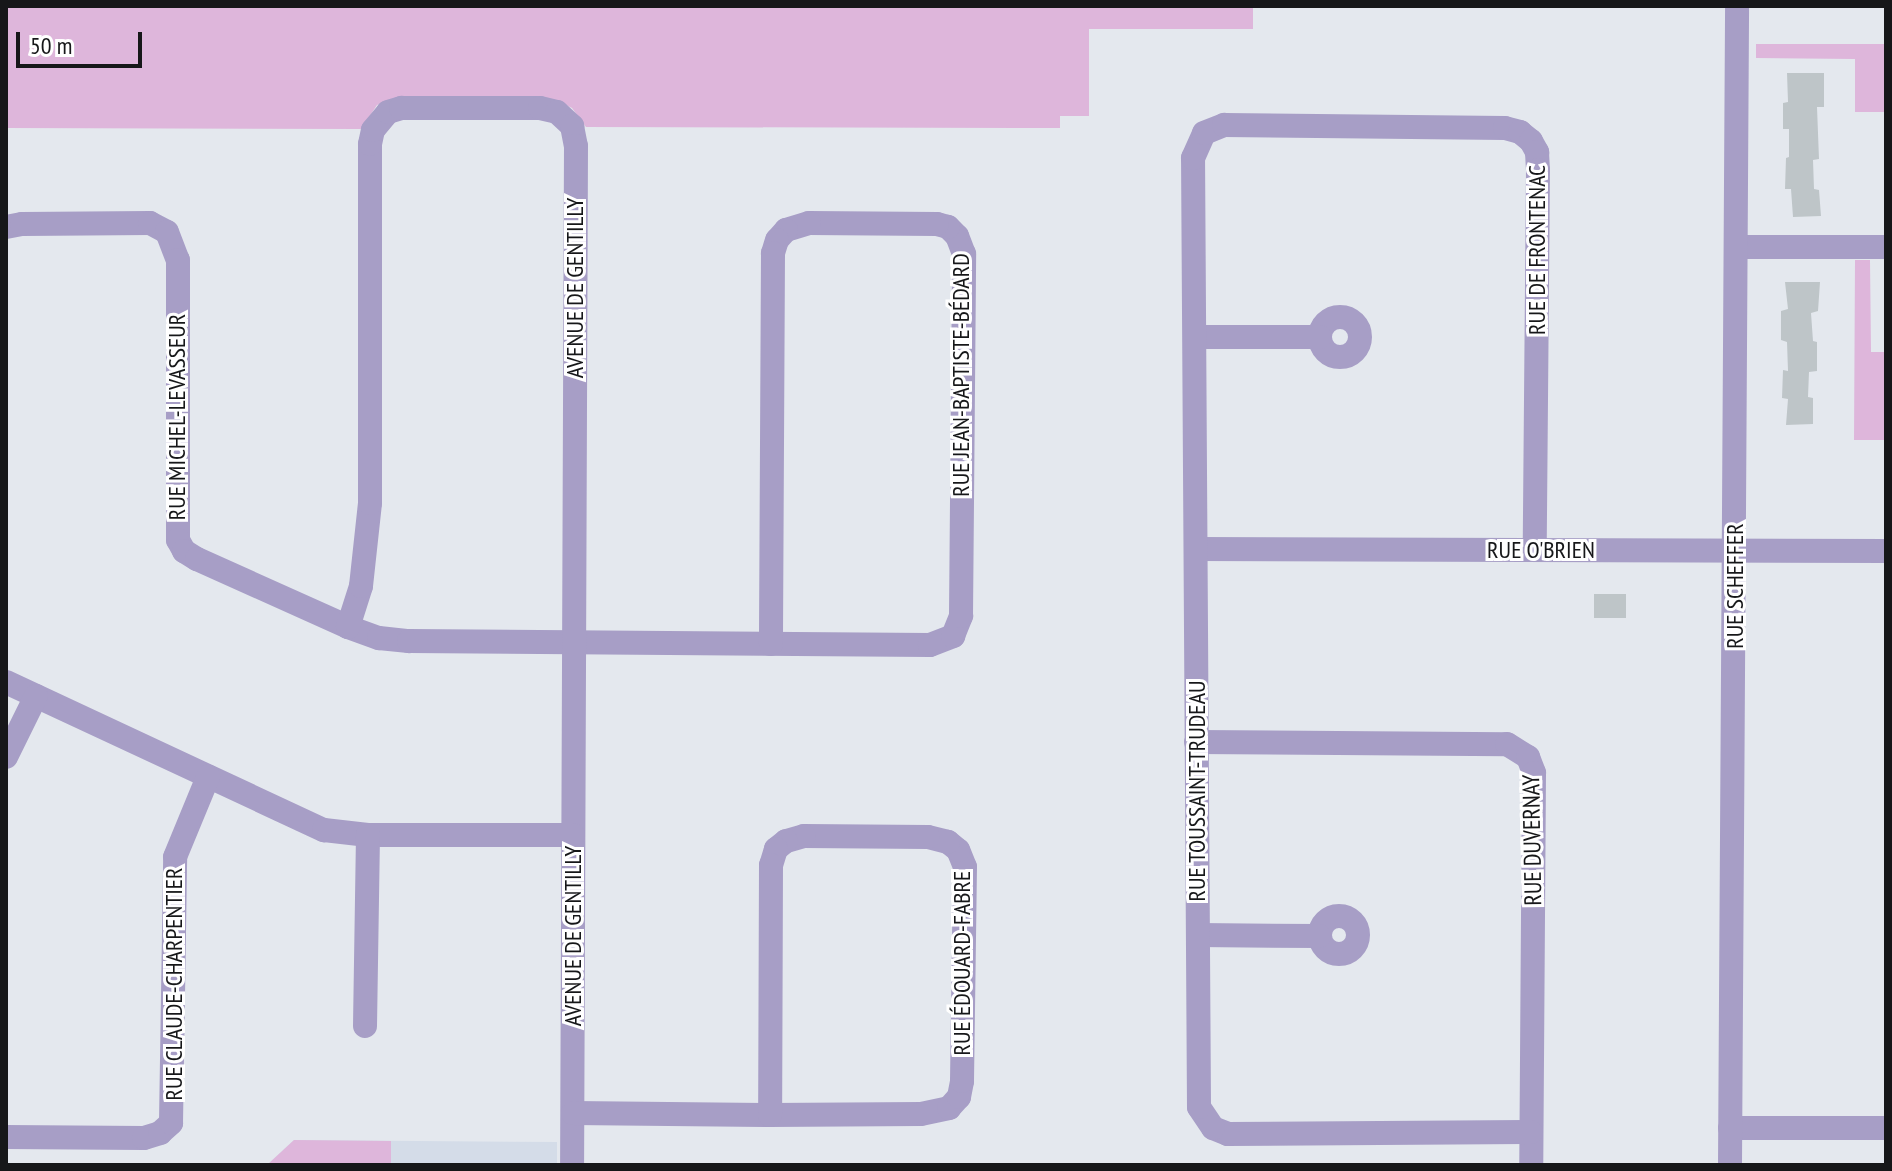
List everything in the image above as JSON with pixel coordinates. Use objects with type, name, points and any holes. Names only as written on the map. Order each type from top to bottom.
[{"type":"street","name":"RUE SCHEFFER","points":[[1730,1165],[1737,6]]},
{"type":"street","name":"AVENUE DE GENTILLY","points":[[348,627],[361,586],[370,503],[370,160],[373,130],[388,112],[401,108],[540,108],[557,112],[575,132],[576,146],[572,1165]]},
{"type":"street","name":"RUE DE FRONTENAC","points":[[1204,133],[1224,125],[1505,128],[1520,132],[1531,141],[1537,152],[1538,170],[1535,550]]},
{"type":"street","name":"RUE TOUSSAINT-TRUDEAU","points":[[1204,133],[1193,158],[1198,1098],[1207,1122],[1220,1132],[1531,1132]]},
{"type":"street","name":"RUE MICHEL-LEVASSEUR","points":[[6,227],[22,224],[150,223],[167,232],[178,260],[178,540],[184,551],[348,627],[393,640],[573,642]]},
{"type":"street","name":"RUE JEAN-BAPTISTE-BÉDARD","points":[[573,642],[771,644],[930,645],[953,636],[961,623],[964,254],[957,236],[948,227],[937,224],[809,223],[786,230],[777,240],[773,253],[771,644]]},
{"type":"street","points":[[1736,247],[1886,247]]},
{"type":"street","points":[[1195,337],[1320,337]]},
{"type":"street","name":"RUE O'BRIEN","points":[[1196,549],[1886,551]]},
{"type":"street","points":[[6,682],[314,827],[368,835],[573,835]]},
{"type":"street","points":[[6,757],[36,696]]},
{"type":"street","name":"RUE DUVERNAY","points":[[1196,742],[1507,744],[1528,757],[1534,773],[1531,1165]]},
{"type":"street","name":"RUE CLAUDE-CHARPENTIER","points":[[6,1137],[144,1138],[160,1133],[171,1123],[175,857],[208,777]]},
{"type":"street","points":[[365,1026],[368,835]]},
{"type":"street","name":"RUE ÉDOUARD-FABRE","points":[[573,1113],[770,1115],[932,1113],[949,1108],[959,1097],[962,1081],[965,867],[958,850],[948,842],[928,837],[804,836],[786,841],[776,849],[771,865],[770,1115]]},
{"type":"street","points":[[1198,935],[1319,936]]},
{"type":"street","points":[[1730,1128],[1886,1128]]},
{"type":"shaded area","points":[[6,6],[1253,6],[1253,29],[1089,29],[1089,116],[1060,116],[1060,128],[586,127],[572,108],[560,102],[391,99],[377,105],[361,129],[6,128]]},
{"type":"shaded area","points":[[1756,44],[1886,44],[1886,112],[1855,112],[1855,59],[1756,58]]},
{"type":"shaded area","points":[[1855,260],[1870,260],[1871,352],[1886,352],[1886,440],[1854,440]]},
{"type":"shaded area","points":[[294,1140],[557,1142],[557,1165],[267,1165]]},
{"type":"shaded area","points":[[294,1140],[391,1141],[391,1165],[267,1165]]},
{"type":"building","points":[[1787,73],[1824,73],[1824,107],[1817,107],[1819,159],[1813,160],[1814,189],[1819,190],[1821,216],[1793,217],[1791,189],[1785,189],[1789,129],[1783,129],[1783,103],[1788,102]]},
{"type":"building","points":[[1785,282],[1820,282],[1818,311],[1811,313],[1813,341],[1817,342],[1817,371],[1809,372],[1808,397],[1813,398],[1813,424],[1786,425],[1788,399],[1782,398],[1783,370],[1788,371],[1787,342],[1781,340],[1781,311],[1788,309]]},
{"type":"building","points":[[1594,594],[1626,594],[1626,618],[1594,618]]}]
